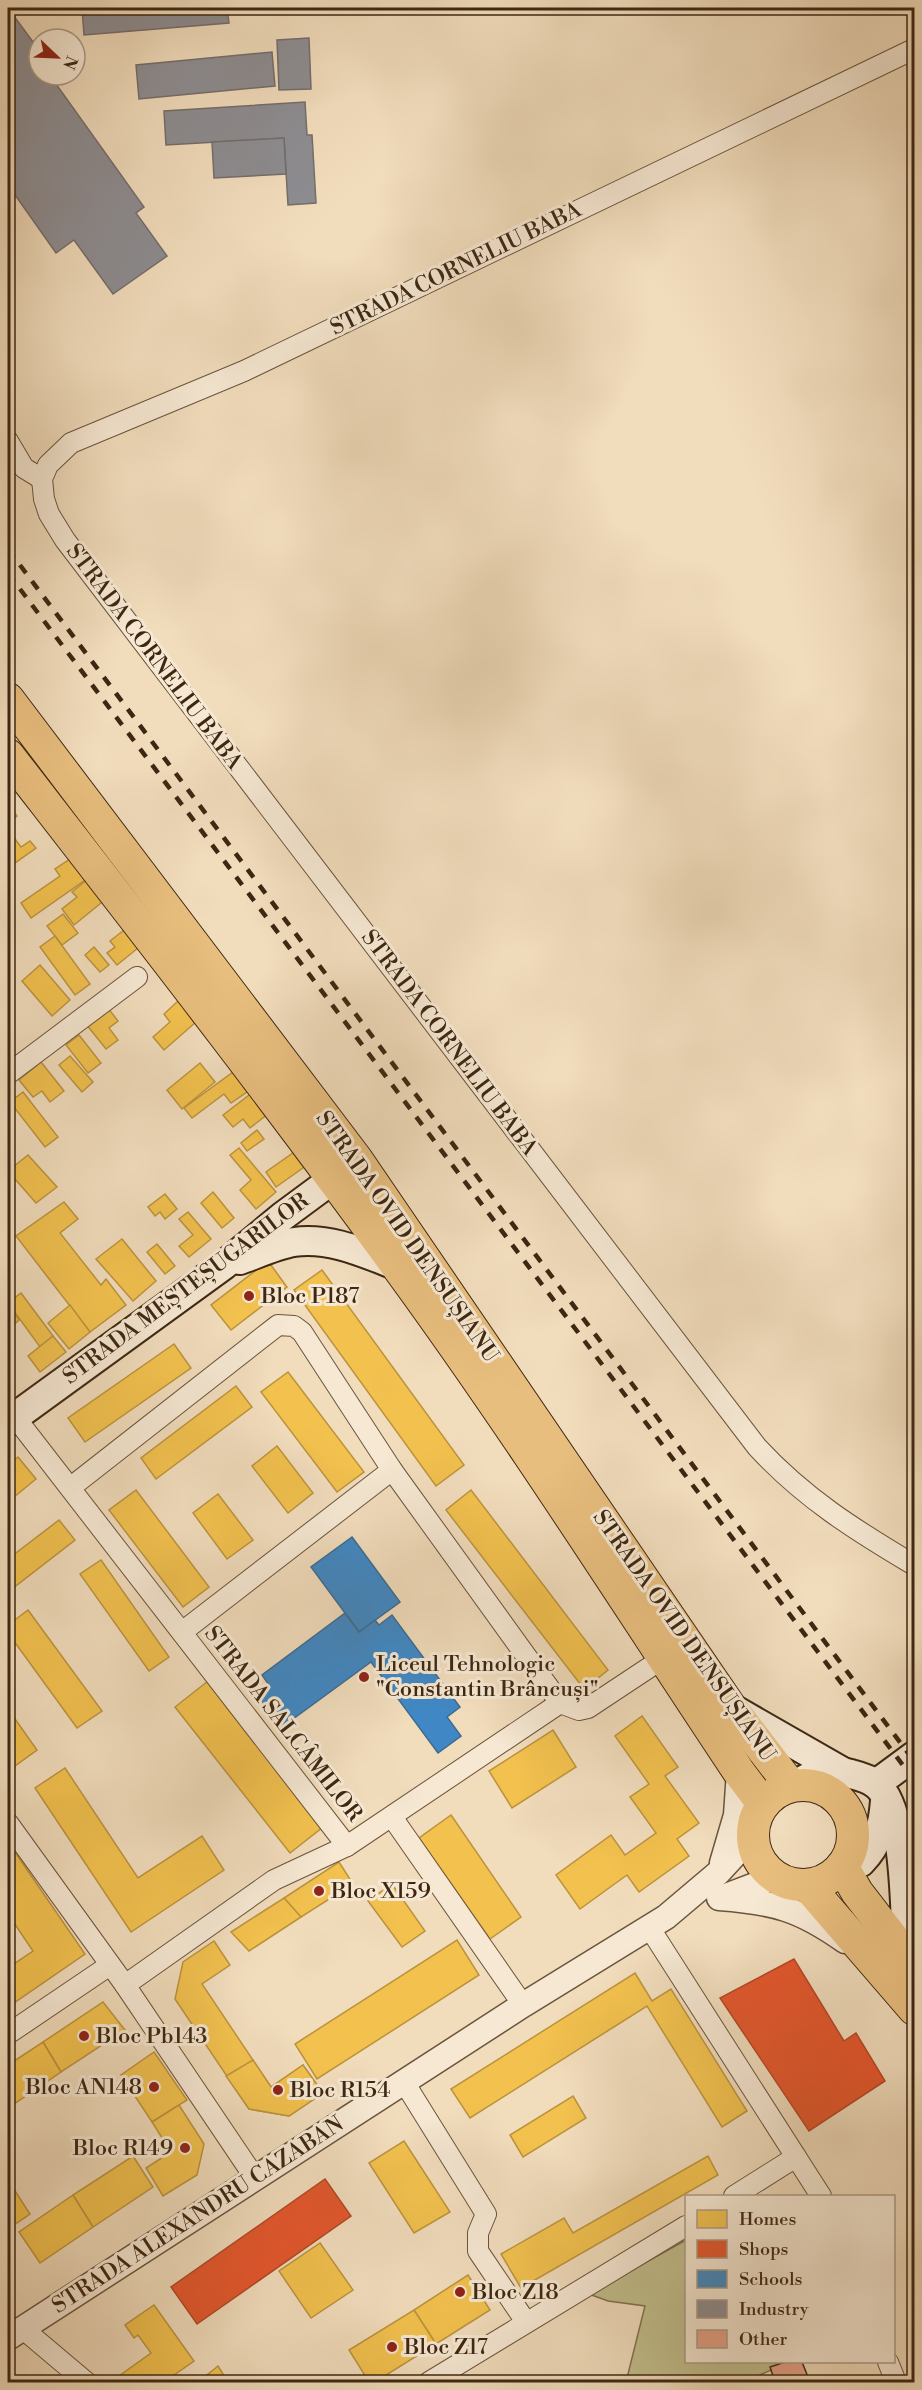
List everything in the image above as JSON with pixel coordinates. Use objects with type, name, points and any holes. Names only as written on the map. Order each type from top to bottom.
[{"type":"main road","name":"STRADA OVID DENSUȘIANU","points":[[8,699],[357,1160],[731,1708],[793,1785]]},
{"type":"main road","name":"STRADA OVID DENSUȘIANU","points":[[8,755],[398,1266],[531,1458],[665,1657],[739,1772],[764,1804]]},
{"type":"main road","name":"STRADA MEȘTEȘUGARILOR","points":[[11,1419],[224,1265],[283,1216],[357,1160]]},
{"type":"main road","name":"STRADA OVID DENSUȘIANU","points":[[224,1265],[292,1242],[316,1241],[342,1245],[398,1266]]},
{"type":"main road","points":[[731,1708],[841,1771],[881,1790],[901,1845],[911,1961]]},
{"type":"main road","points":[[843,1865],[861,1862],[871,1851],[883,1822],[881,1790],[915,1756]]},
{"type":"main road","points":[[793,1785],[820,1788],[832,1794],[845,1808],[852,1826],[853,1839],[843,1865],[832,1875],[807,1884],[791,1883],[776,1877],[763,1866],[755,1851],[753,1835],[755,1818],[776,1792],[813,1773],[841,1771]]},
{"type":"main road","points":[[843,1865],[857,1892],[911,1961]]},
{"type":"main road","points":[[807,1884],[915,2009]]},
{"type":"street","name":"STRADA CORNELIU BABA","points":[[915,49],[244,371],[71,443],[48,465],[42,479],[44,499],[49,514],[65,540],[756,1447],[786,1479],[820,1506],[915,1565]]},
{"type":"street","points":[[8,441],[24,468],[42,479]]},
{"type":"street","points":[[8,1074],[137,977]]},
{"type":"street","points":[[71,1487],[278,1325],[294,1326],[302,1332],[392,1470],[560,1703]]},
{"type":"street","name":"STRADA MEȘTEȘUGARILOR","points":[[11,1419],[71,1487],[182,1632]]},
{"type":"street","points":[[182,1632],[392,1470]]},
{"type":"street","name":"STRADA SALCÂMILOR","points":[[182,1632],[347,1846]]},
{"type":"street","name":"STRADA OVID DENSUȘIANU","points":[[560,1703],[579,1710],[588,1708],[665,1657]]},
{"type":"street","name":"STRADA SALCÂMILOR","points":[[125,1985],[274,1880],[347,1846],[560,1703]]},
{"type":"street","points":[[718,1873],[728,1848],[736,1815],[739,1772]]},
{"type":"street","points":[[392,1817],[523,2005]]},
{"type":"street","points":[[8,1823],[125,1985],[255,2178]]},
{"type":"street","name":"STRADA ALEXANDRU CAZABAN","points":[[86,2382],[15,2333],[523,2005],[683,1905],[718,1873],[753,1835]]},
{"type":"street","name":"STRADA ALEXANDRU CAZABAN","points":[[683,1905],[719,1898],[776,1877]]},
{"type":"street","points":[[719,1898],[768,1903],[803,1914],[877,1964]]},
{"type":"street","points":[[649,1927],[820,2195]]},
{"type":"street","points":[[8,2034],[110,1965]]},
{"type":"street","points":[[404,2082],[486,2214],[478,2233],[477,2251],[526,2322]]},
{"type":"street","points":[[736,2195],[796,2157]]},
{"type":"street","points":[[429,2382],[685,2227]]},
{"type":"street","points":[[889,2363],[896,2382]]},
{"type":"shaded area","points":[[685,2241],[685,2363],[787,2363],[744,2382],[626,2382],[645,2306],[608,2301],[589,2294]]},
{"type":"building: Homes","points":[[8,803],[17,816],[8,823]]},
{"type":"building: Homes","points":[[9,831],[21,847],[30,841],[36,848],[8,868]]},
{"type":"building: Homes","points":[[73,857],[88,878],[31,918],[21,903],[60,876],[55,869]]},
{"type":"building: Homes","points":[[89,878],[106,899],[74,925],[62,909],[77,897],[72,892]]},
{"type":"building: Homes","points":[[63,914],[78,933],[62,945],[47,926]]},
{"type":"building: Homes","points":[[124,930],[138,948],[117,965],[107,953],[115,947],[110,941]]},
{"type":"building: Homes","points":[[55,936],[90,984],[75,995],[40,947]]},
{"type":"building: Homes","points":[[94,947],[109,965],[100,972],[85,955]]},
{"type":"building: Homes","points":[[40,965],[70,1000],[52,1016],[22,981]]},
{"type":"building: Homes","points":[[178,1001],[196,1022],[164,1050],[153,1037],[170,1022],[164,1014]]},
{"type":"building: Homes","points":[[107,1007],[118,1021],[109,1028],[118,1040],[106,1049],[86,1024]]},
{"type":"building: Homes","points":[[79,1035],[101,1063],[88,1073],[66,1045]]},
{"type":"building: Homes","points":[[70,1056],[93,1082],[82,1092],[59,1065]]},
{"type":"building: Homes","points":[[41,1062],[64,1091],[50,1102],[42,1091],[33,1097],[19,1080]]},
{"type":"building: Homes","points":[[200,1063],[215,1082],[182,1109],[167,1090]]},
{"type":"building: Homes","points":[[233,1072],[247,1092],[231,1103],[224,1094],[192,1118],[184,1108]]},
{"type":"building: Homes","points":[[23,1092],[58,1137],[45,1147],[10,1102]]},
{"type":"building: Homes","points":[[253,1092],[269,1113],[250,1128],[243,1119],[233,1127],[223,1115]]},
{"type":"building: Homes","points":[[257,1130],[264,1139],[247,1151],[241,1143]]},
{"type":"building: Homes","points":[[239,1148],[276,1192],[256,1209],[240,1190],[251,1180],[230,1155]]},
{"type":"building: Homes","points":[[297,1150],[307,1165],[276,1187],[266,1172]]},
{"type":"building: Homes","points":[[28,1155],[57,1187],[36,1203],[8,1171]]},
{"type":"building: Homes","points":[[213,1192],[234,1218],[222,1228],[201,1203]]},
{"type":"building: Homes","points":[[165,1194],[177,1209],[165,1219],[160,1212],[155,1216],[148,1207]]},
{"type":"building: Homes","points":[[64,1202],[78,1219],[60,1233],[101,1285],[106,1279],[126,1305],[90,1332],[16,1236]]},
{"type":"building: Homes","points":[[188,1212],[211,1239],[189,1257],[179,1246],[193,1235],[179,1219]]},
{"type":"building: Homes","points":[[122,1239],[156,1281],[133,1301],[96,1259]]},
{"type":"building: Homes","points":[[157,1244],[175,1266],[165,1274],[147,1252]]},
{"type":"building: Homes","name":"Bloc P187","points":[[268,1261],[287,1287],[231,1330],[211,1305]]},
{"type":"building: Homes","points":[[322,1270],[464,1465],[436,1486],[294,1290]]},
{"type":"building: Homes","points":[[21,1293],[53,1336],[40,1347],[8,1303]]},
{"type":"building: Homes","points":[[8,1303],[19,1320],[8,1330]]},
{"type":"building: Homes","points":[[70,1305],[90,1332],[69,1349],[48,1323]]},
{"type":"building: Homes","points":[[53,1336],[66,1352],[40,1372],[28,1356]]},
{"type":"building: Homes","points":[[174,1344],[191,1368],[85,1442],[68,1418]]},
{"type":"building: Homes","points":[[288,1372],[364,1472],[337,1492],[261,1392]]},
{"type":"building: Homes","points":[[236,1386],[252,1407],[156,1479],[141,1458]]},
{"type":"building: Homes","points":[[277,1446],[313,1493],[288,1513],[252,1466]]},
{"type":"building: Homes","points":[[18,1457],[36,1479],[8,1502],[8,1465]]},
{"type":"building: Homes","points":[[136,1490],[209,1587],[183,1607],[109,1510]]},
{"type":"building: Homes","points":[[471,1490],[608,1670],[584,1689],[446,1510]]},
{"type":"building: Homes","points":[[218,1494],[253,1540],[227,1559],[193,1513]]},
{"type":"building: Homes","points":[[59,1520],[75,1540],[8,1592],[8,1559]]},
{"type":"building: Homes","points":[[101,1560],[169,1657],[149,1671],[80,1574]]},
{"type":"building: Homes","points":[[28,1610],[102,1711],[77,1728],[8,1633],[8,1625]]},
{"type":"building: Homes","points":[[208,1681],[323,1827],[290,1853],[175,1707]]},
{"type":"building: Homes","points":[[8,1709],[37,1750],[8,1771]]},
{"type":"building: Homes","points":[[642,1716],[678,1767],[665,1776],[699,1823],[677,1839],[689,1856],[639,1892],[627,1875],[580,1909],[556,1875],[611,1835],[625,1855],[656,1833],[630,1797],[649,1784],[615,1736]]},
{"type":"building: Homes","points":[[553,1730],[576,1767],[512,1808],[489,1771]]},
{"type":"building: Homes","points":[[65,1768],[138,1878],[202,1836],[224,1870],[131,1932],[35,1788]]},
{"type":"building: Homes","points":[[451,1815],[521,1917],[490,1939],[419,1838]]},
{"type":"building: Homes","points":[[8,1842],[85,1954],[8,2007],[8,1968],[33,1951],[8,1914]]},
{"type":"building: Homes","name":"Bloc X159","points":[[339,1862],[353,1884],[301,1917],[284,1898]]},
{"type":"building: Homes","points":[[392,1884],[425,1931],[402,1947],[368,1901]]},
{"type":"building: Homes","points":[[284,1898],[301,1917],[249,1951],[231,1932]]},
{"type":"building: Homes","points":[[457,1940],[479,1975],[317,2079],[295,2044]]},
{"type":"building: Homes","points":[[214,1941],[230,1965],[202,1984],[271,2087],[303,2065],[323,2093],[289,2116],[249,2109],[175,1999],[183,1962]]},
{"type":"building: Homes","points":[[635,1973],[652,2001],[671,1989],[747,2111],[722,2127],[647,2006],[470,2118],[451,2089]]},
{"type":"building: Homes","name":"Bloc Pb143","points":[[103,2002],[125,2030],[61,2072],[43,2042]]},
{"type":"building: Homes","points":[[43,2042],[61,2072],[8,2108],[8,2065]]},
{"type":"building: Homes","name":"Bloc AN148","points":[[154,2052],[187,2100],[152,2122],[121,2075]]},
{"type":"building: Homes","name":"Bloc R154","points":[[253,2060],[271,2087],[303,2065],[323,2093],[289,2116],[249,2109],[226,2076]]},
{"type":"building: Homes","points":[[573,2096],[586,2118],[523,2157],[510,2135]]},
{"type":"building: Homes","name":"Bloc R149","points":[[179,2105],[204,2144],[197,2175],[163,2196],[146,2168],[171,2152],[152,2122]]},
{"type":"building: Homes","points":[[404,2141],[450,2212],[414,2233],[369,2163]]},
{"type":"building: Homes","points":[[133,2156],[153,2187],[93,2227],[73,2195]]},
{"type":"building: Homes","points":[[708,2156],[718,2175],[521,2288],[501,2254],[564,2218],[573,2233]]},
{"type":"building: Homes","points":[[8,2180],[30,2214],[8,2229]]},
{"type":"building: Homes","points":[[73,2195],[93,2227],[40,2263],[19,2232]]},
{"type":"building: Homes","points":[[320,2243],[353,2290],[311,2318],[279,2271]]},
{"type":"building: Homes","name":"Bloc Z18","points":[[468,2275],[490,2310],[436,2344],[414,2310]]},
{"type":"building: Homes","points":[[154,2305],[194,2361],[164,2382],[120,2382],[116,2378],[151,2353],[138,2335],[134,2338],[125,2325]]},
{"type":"building: Homes","name":"Bloc Z17","points":[[414,2310],[436,2344],[375,2382],[369,2382],[349,2350]]},
{"type":"building: Homes","points":[[218,2366],[228,2382],[198,2382]]},
{"type":"building: Shops","points":[[794,1959],[844,2041],[856,2033],[885,2081],[809,2131],[720,1998]]},
{"type":"building: Shops","points":[[325,2179],[351,2216],[197,2324],[171,2287]]},
{"type":"building: Schools","points":[[352,1537],[400,1602],[359,1632],[311,1567]]},
{"type":"building: Schools","points":[[345,1613],[359,1632],[375,1620],[379,1625],[392,1615],[460,1707],[447,1717],[461,1736],[438,1753],[371,1662],[278,1730],[253,1696],[269,1685],[262,1675]]},
{"type":"building: Industry","points":[[8,8],[27,34],[27,87],[58,87],[144,207],[136,213],[167,256],[113,294],[74,240],[56,253],[8,185]]},
{"type":"building: Industry","points":[[82,8],[227,8],[229,23],[87,35],[87,27],[83,27]]},
{"type":"building: Industry","points":[[309,38],[311,89],[279,90],[277,40]]},
{"type":"building: Industry","points":[[272,52],[275,86],[139,99],[136,65]]},
{"type":"building: Industry","points":[[305,102],[307,135],[312,135],[316,203],[288,205],[284,138],[166,145],[164,111]]},
{"type":"building: Industry","points":[[284,138],[286,174],[214,178],[212,142]]},
{"type":"building: Other","points":[[782,2363],[802,2363],[810,2382],[775,2382],[770,2367]]},
{"type":"railway","points":[[8,549],[914,1761]]},
{"type":"railway","points":[[8,573],[914,1780]]},
{"type":"place","name":"Bloc P187","points":[[249,1296]]},
{"type":"place","name":"Liceul Tehnologic \"Constantin Brâncuși\"","points":[[364,1677]]},
{"type":"place","name":"Bloc X159","points":[[319,1891]]},
{"type":"place","name":"Bloc Pb143","points":[[84,2036]]},
{"type":"place","name":"Bloc AN148","points":[[154,2087]]},
{"type":"place","name":"Bloc R154","points":[[278,2090]]},
{"type":"place","name":"Bloc R149","points":[[185,2148]]},
{"type":"place","name":"Bloc Z18","points":[[460,2292]]},
{"type":"place","name":"Bloc Z17","points":[[392,2347]]}]
